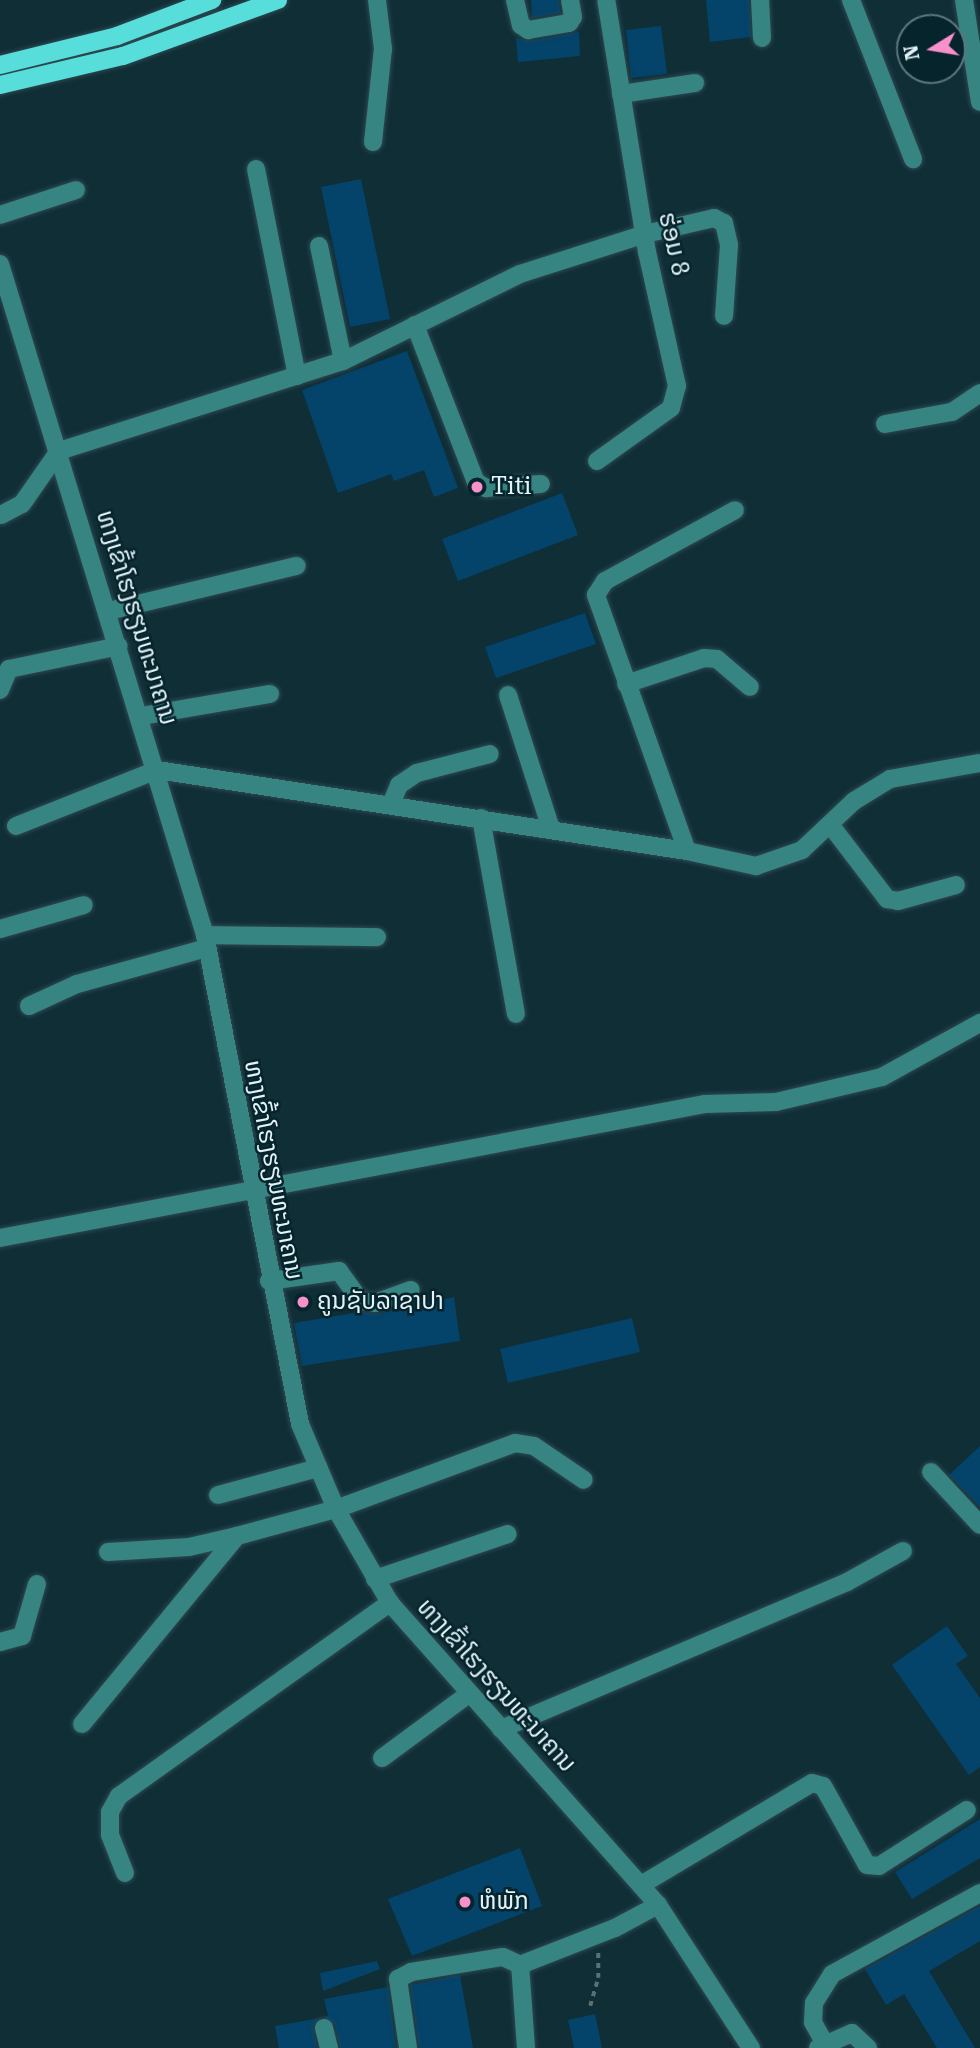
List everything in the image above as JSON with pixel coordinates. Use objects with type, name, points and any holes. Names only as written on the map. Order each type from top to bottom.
[{"type":"main road","points":[[0,65],[117,36],[212,0]]},
{"type":"main road","points":[[0,85],[123,56],[278,0]]},
{"type":"street","points":[[373,142],[383,49],[377,0]]},
{"type":"street","points":[[515,0],[522,25],[528,30],[569,23],[573,18],[570,0]]},
{"type":"street","name":"ຮ່ອມ 8","points":[[597,461],[670,408],[677,386],[645,234],[606,0]]},
{"type":"street","points":[[761,0],[762,38]]},
{"type":"street","points":[[852,0],[913,159]]},
{"type":"street","points":[[964,0],[980,102]]},
{"type":"street","points":[[621,94],[695,83]]},
{"type":"street","points":[[256,169],[297,376]]},
{"type":"street","points":[[0,215],[76,190]]},
{"type":"street","points":[[1,514],[22,504],[58,451],[343,361],[520,274],[645,234],[714,218],[724,223],[729,245],[724,316]]},
{"type":"street","points":[[319,246],[343,361]]},
{"type":"street","name":"ທາງເຂົ້າໂຮງຮຽນທະນາຄານ","points":[[0,264],[120,646],[206,941],[269,1281],[300,1424],[318,1468],[336,1509],[390,1603],[658,1905],[751,2048]]},
{"type":"street","points":[[415,326],[476,482],[486,488],[541,484]]},
{"type":"street","points":[[886,424],[952,412],[980,393]]},
{"type":"street","points":[[687,851],[596,595],[598,587],[735,510]]},
{"type":"street","points":[[109,611],[297,566]]},
{"type":"street","points":[[0,690],[9,669],[120,646]]},
{"type":"street","points":[[626,684],[704,657],[717,659],[750,687]]},
{"type":"street","points":[[141,716],[270,695]]},
{"type":"street","points":[[508,695],[551,829]]},
{"type":"street","points":[[391,804],[399,785],[417,773],[490,754]]},
{"type":"street","points":[[16,826],[157,770],[551,829],[687,851],[756,866],[802,850],[832,827],[855,801],[890,779],[980,763]]},
{"type":"street","points":[[481,818],[516,1014]]},
{"type":"street","points":[[832,827],[887,898],[898,901],[956,885]]},
{"type":"street","points":[[0,929],[84,905]]},
{"type":"street","points":[[29,1006],[77,984],[206,941],[377,937]]},
{"type":"street","points":[[0,1238],[251,1188],[705,1104],[740,1106],[789,1098],[882,1077],[980,1023]]},
{"type":"street","points":[[269,1281],[339,1271],[361,1301],[375,1303],[411,1290]]},
{"type":"street","points":[[108,1552],[189,1547],[237,1536],[336,1509],[515,1443],[534,1446],[584,1480]]},
{"type":"street","points":[[218,1495],[318,1468]]},
{"type":"street","points":[[931,1472],[980,1525]]},
{"type":"street","points":[[375,1579],[508,1534]]},
{"type":"street","points":[[82,1724],[237,1536]]},
{"type":"street","points":[[502,1729],[847,1582],[903,1550]]},
{"type":"street","points":[[0,1642],[22,1636],[37,1584]]},
{"type":"street","points":[[125,1873],[110,1835],[110,1812],[119,1796],[390,1603]]},
{"type":"street","points":[[382,1758],[470,1693]]},
{"type":"street","points":[[640,1885],[812,1783],[823,1786],[867,1865],[879,1866],[967,1810]]},
{"type":"street","points":[[868,2048],[852,2033],[821,2046],[813,2022],[814,2003],[832,1974],[980,1893]]},
{"type":"street","points":[[408,2048],[398,1979],[411,1972],[503,1958],[520,1965],[615,1928],[658,1905]]},
{"type":"street","points":[[520,1965],[526,2048]]},
{"type":"street","points":[[324,2028],[329,2048]]},
{"type":"path","points":[[590,2006],[598,1978],[598,1949],[615,1928]]},
{"type":"building","points":[[531,0],[559,0],[560,13],[532,18]]},
{"type":"building","points":[[706,0],[749,0],[751,37],[710,42]]},
{"type":"building","points":[[661,26],[667,74],[631,78],[626,30]]},
{"type":"building","points":[[579,32],[580,56],[518,62],[516,38],[530,41]]},
{"type":"building","points":[[361,179],[390,319],[350,327],[321,187]]},
{"type":"building","points":[[407,351],[458,488],[434,497],[424,470],[394,481],[391,474],[338,493],[302,390]]},
{"type":"building","points":[[562,493],[578,535],[458,581],[442,539]]},
{"type":"building","points":[[585,613],[596,644],[496,678],[485,647]]},
{"type":"building","points":[[454,1297],[460,1341],[302,1366],[294,1323],[360,1312],[378,1314]]},
{"type":"building","points":[[632,1318],[640,1352],[508,1383],[500,1349]]},
{"type":"building","points":[[980,1446],[980,1507],[949,1475]]},
{"type":"building","points":[[947,1626],[968,1656],[956,1664],[980,1698],[980,1767],[969,1775],[892,1665]]},
{"type":"building","points":[[980,1819],[980,1858],[912,1899],[895,1872]]},
{"type":"building","name":"ຫໍພັກ","points":[[520,1848],[542,1906],[412,1956],[388,1899]]},
{"type":"building","points":[[980,1906],[980,1941],[929,1971],[975,2048],[937,2048],[904,1994],[886,2005],[865,1969]]},
{"type":"building","points":[[377,1961],[380,1969],[323,1991],[320,1973]]},
{"type":"building","points":[[460,1975],[473,2048],[419,2048],[410,1985]]},
{"type":"building","points":[[388,1987],[396,2048],[340,2048],[335,2025],[324,2017],[328,2016],[324,1999]]},
{"type":"building","points":[[595,2014],[602,2048],[574,2048],[568,2020]]},
{"type":"building","points":[[320,2018],[313,2026],[317,2048],[279,2048],[275,2026]]},
{"type":"place","name":"Titi","points":[[477,487]]},
{"type":"place","name":"ຄູນຊັບລາຊາປາ","points":[[303,1302]]},
{"type":"place","name":"ຫໍພັກ","points":[[465,1902]]}]
